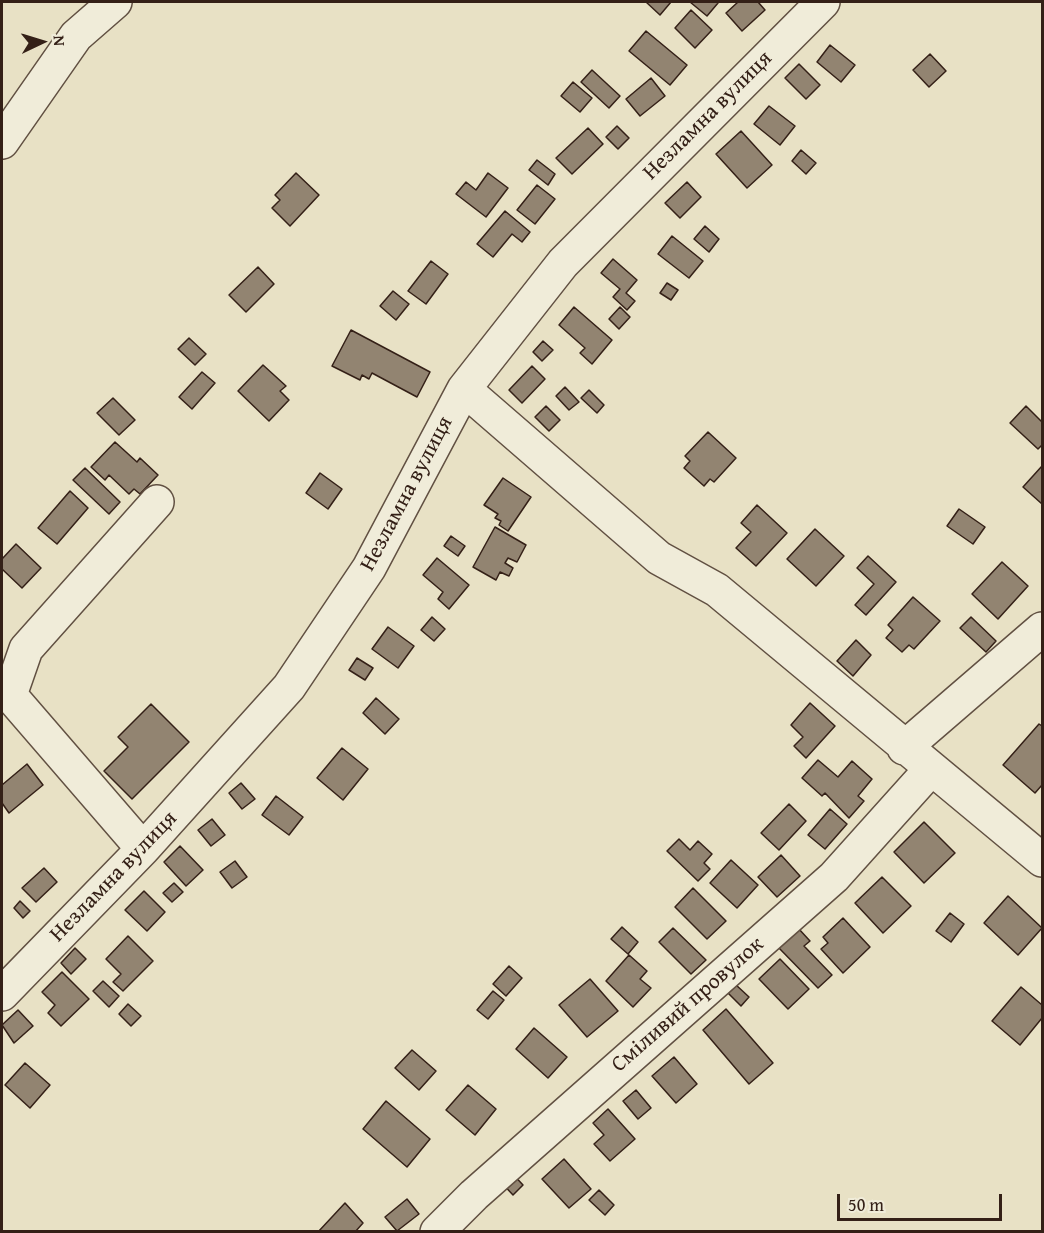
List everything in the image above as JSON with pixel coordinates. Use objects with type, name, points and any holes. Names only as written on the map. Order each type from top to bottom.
[{"type":"street","points":[[2,142],[76,36],[115,2]]},
{"type":"street","name":"Незламна вулиця","points":[[2,994],[143,849],[290,687],[369,568],[464,389],[563,263],[822,2]]},
{"type":"street","points":[[464,389],[659,558],[717,590],[904,748],[1042,860]]},
{"type":"street","points":[[143,849],[6,694],[26,649],[157,502]]},
{"type":"street","points":[[904,748],[1042,629]]},
{"type":"street","name":"Сміливий провулок","points":[[437,1232],[474,1195],[834,877],[931,769]]},
{"type":"building","points":[[646,2],[671,2],[660,15]]},
{"type":"building","points":[[690,2],[717,2],[718,3],[707,16]]},
{"type":"building","points":[[738,2],[758,2],[765,10],[742,31],[726,13]]},
{"type":"building","points":[[691,10],[712,30],[695,48],[675,28]]},
{"type":"building","points":[[646,31],[687,65],[670,85],[629,51]]},
{"type":"building","points":[[830,45],[855,65],[841,82],[817,62]]},
{"type":"building","points":[[930,54],[946,71],[929,87],[913,70]]},
{"type":"building","points":[[799,64],[820,85],[806,99],[785,78]]},
{"type":"building","points":[[592,70],[620,96],[609,108],[581,82]]},
{"type":"building","points":[[651,78],[665,96],[640,116],[626,99]]},
{"type":"building","points":[[573,82],[592,98],[580,112],[561,96]]},
{"type":"building","points":[[769,106],[795,126],[780,145],[754,124]]},
{"type":"building","points":[[617,126],[629,138],[618,149],[606,137]]},
{"type":"building","points":[[588,128],[603,144],[572,174],[556,158]]},
{"type":"building","points":[[741,131],[772,165],[747,188],[716,154]]},
{"type":"building","points":[[801,150],[816,163],[806,174],[792,161]]},
{"type":"building","points":[[537,160],[555,174],[548,185],[529,170]]},
{"type":"building","points":[[296,173],[319,195],[290,226],[272,208],[280,200],[275,195]]},
{"type":"building","points":[[488,173],[508,188],[486,217],[456,194],[466,182],[476,190]]},
{"type":"building","points":[[687,182],[701,197],[680,218],[665,203]]},
{"type":"building","points":[[537,185],[555,199],[535,224],[517,210]]},
{"type":"building","points":[[505,211],[530,232],[522,242],[512,234],[493,257],[477,244]]},
{"type":"building","points":[[705,226],[719,239],[709,252],[694,239]]},
{"type":"building","points":[[672,236],[703,261],[689,278],[658,254]]},
{"type":"building","points":[[613,259],[637,280],[626,293],[635,301],[627,310],[613,297],[620,289],[601,273]]},
{"type":"building","points":[[431,261],[448,274],[426,304],[408,291]]},
{"type":"building","points":[[258,267],[274,284],[246,312],[229,295]]},
{"type":"building","points":[[667,283],[678,290],[671,300],[660,293]]},
{"type":"building","points":[[393,291],[409,304],[396,320],[380,306]]},
{"type":"building","points":[[574,307],[612,340],[592,364],[580,353],[585,348],[559,325]]},
{"type":"building","points":[[620,307],[630,317],[619,329],[609,319]]},
{"type":"building","points":[[351,330],[430,372],[417,397],[372,373],[369,379],[362,375],[360,380],[332,366]]},
{"type":"building","points":[[189,338],[206,354],[195,365],[178,349]]},
{"type":"building","points":[[543,341],[553,350],[542,361],[533,352]]},
{"type":"building","points":[[263,365],[286,386],[280,391],[289,400],[269,421],[238,391]]},
{"type":"building","points":[[532,366],[545,379],[522,403],[509,390]]},
{"type":"building","points":[[202,372],[215,383],[192,409],[179,397]]},
{"type":"building","points":[[565,387],[579,402],[569,410],[556,396]]},
{"type":"building","points":[[589,390],[604,405],[597,413],[581,398]]},
{"type":"building","points":[[113,398],[135,420],[119,435],[97,413]]},
{"type":"building","points":[[546,406],[560,420],[549,431],[535,417]]},
{"type":"building","points":[[1026,406],[1042,422],[1042,445],[1038,449],[1010,423]]},
{"type":"building","points":[[708,432],[736,458],[714,482],[710,479],[704,486],[684,468],[690,461],[685,456]]},
{"type":"building","points":[[115,442],[137,462],[140,458],[158,475],[140,494],[134,489],[129,494],[109,475],[105,480],[91,467]]},
{"type":"building","points":[[1042,466],[1042,504],[1023,487]]},
{"type":"building","points":[[85,468],[120,502],[109,514],[73,480]]},
{"type":"building","points":[[320,473],[342,489],[328,509],[306,493]]},
{"type":"building","points":[[503,478],[531,497],[508,531],[499,525],[501,521],[495,518],[498,514],[484,505]]},
{"type":"building","points":[[70,491],[88,508],[57,544],[38,528]]},
{"type":"building","points":[[757,505],[787,533],[756,566],[736,548],[751,532],[741,523]]},
{"type":"building","points":[[959,509],[985,527],[973,544],[947,526]]},
{"type":"building","points":[[495,527],[526,545],[517,562],[508,558],[505,563],[513,568],[509,576],[500,572],[496,580],[473,567]]},
{"type":"building","points":[[815,529],[844,556],[816,586],[787,559]]},
{"type":"building","points":[[451,536],[465,546],[458,556],[444,546]]},
{"type":"building","points":[[16,544],[41,568],[22,588],[2,569],[2,559]]},
{"type":"building","points":[[868,556],[896,582],[866,615],[855,605],[874,584],[857,568]]},
{"type":"building","points":[[437,558],[469,585],[449,609],[438,599],[443,592],[423,575]]},
{"type":"building","points":[[1002,562],[1028,586],[998,619],[972,594]]},
{"type":"building","points":[[913,597],[940,621],[914,649],[909,645],[902,652],[886,638],[893,630],[888,625]]},
{"type":"building","points":[[432,617],[445,629],[434,641],[421,630]]},
{"type":"building","points":[[971,617],[996,641],[986,652],[960,628]]},
{"type":"building","points":[[388,627],[414,646],[398,668],[372,649]]},
{"type":"building","points":[[856,640],[871,655],[853,676],[837,661]]},
{"type":"building","points":[[357,658],[373,668],[365,680],[349,670]]},
{"type":"building","points":[[376,698],[399,719],[385,734],[363,713]]},
{"type":"building","points":[[810,703],[835,726],[806,758],[794,746],[803,737],[791,725]]},
{"type":"building","points":[[151,704],[189,742],[132,799],[104,771],[128,747],[118,737]]},
{"type":"building","points":[[1039,724],[1042,726],[1042,785],[1035,793],[1003,765]]},
{"type":"building","points":[[342,748],[368,769],[343,800],[317,778]]},
{"type":"building","points":[[818,760],[838,777],[852,761],[872,779],[858,796],[864,801],[849,818],[825,793],[822,796],[802,778]]},
{"type":"building","points":[[27,764],[43,785],[9,813],[2,803],[2,785]]},
{"type":"building","points":[[241,783],[255,799],[242,809],[229,793]]},
{"type":"building","points":[[276,796],[303,817],[289,835],[262,815]]},
{"type":"building","points":[[789,804],[806,821],[779,850],[761,833]]},
{"type":"building","points":[[830,809],[847,824],[825,849],[808,835]]},
{"type":"building","points":[[212,819],[225,835],[211,846],[198,830]]},
{"type":"building","points":[[924,822],[955,853],[924,883],[894,852]]},
{"type":"building","points":[[679,839],[690,850],[698,841],[712,854],[704,863],[710,869],[698,881],[667,851]]},
{"type":"building","points":[[180,846],[203,870],[186,886],[164,862]]},
{"type":"building","points":[[781,855],[800,876],[777,897],[758,877]]},
{"type":"building","points":[[731,860],[758,885],[737,908],[710,883]]},
{"type":"building","points":[[235,861],[247,877],[232,888],[220,872]]},
{"type":"building","points":[[44,868],[57,882],[36,902],[22,888]]},
{"type":"building","points":[[882,877],[911,906],[883,933],[855,903]]},
{"type":"building","points":[[174,883],[183,892],[172,902],[163,893]]},
{"type":"building","points":[[693,888],[726,921],[707,939],[675,907]]},
{"type":"building","points":[[144,891],[165,912],[147,931],[125,910]]},
{"type":"building","points":[[1008,896],[1042,928],[1018,955],[984,923]]},
{"type":"building","points":[[20,901],[30,911],[23,918],[14,908]]},
{"type":"building","points":[[950,913],[964,924],[951,942],[936,931]]},
{"type":"building","points":[[843,918],[870,947],[843,973],[821,949],[828,943],[823,937]]},
{"type":"building","points":[[622,927],[638,942],[628,954],[611,939]]},
{"type":"building","points":[[673,928],[706,960],[691,974],[659,942]]},
{"type":"building","points":[[798,928],[810,941],[804,946],[832,975],[818,988],[778,947]]},
{"type":"building","points":[[128,936],[153,961],[123,991],[113,982],[121,974],[106,959]]},
{"type":"building","points":[[75,948],[86,959],[71,974],[61,963]]},
{"type":"building","points":[[629,955],[647,971],[640,979],[651,988],[633,1007],[606,981]]},
{"type":"building","points":[[780,959],[809,989],[788,1009],[759,979]]},
{"type":"building","points":[[509,966],[522,978],[506,996],[493,984]]},
{"type":"building","points":[[62,972],[89,999],[61,1026],[48,1013],[55,1005],[42,992]]},
{"type":"building","points":[[590,979],[618,1011],[587,1037],[559,1005]]},
{"type":"building","points":[[103,981],[119,996],[109,1007],[93,991]]},
{"type":"building","points":[[735,984],[749,997],[741,1006],[727,992]]},
{"type":"building","points":[[1021,987],[1042,1005],[1042,1018],[1020,1045],[992,1021]]},
{"type":"building","points":[[493,991],[504,1000],[488,1019],[477,1010]]},
{"type":"building","points":[[128,1004],[141,1016],[131,1026],[119,1014]]},
{"type":"building","points":[[726,1009],[773,1063],[749,1084],[703,1030]]},
{"type":"building","points":[[18,1010],[33,1026],[14,1043],[2,1025]]},
{"type":"building","points":[[534,1028],[567,1057],[548,1078],[516,1049]]},
{"type":"building","points":[[412,1050],[436,1071],[419,1090],[395,1068]]},
{"type":"building","points":[[674,1057],[697,1084],[676,1103],[652,1076]]},
{"type":"building","points":[[25,1063],[50,1085],[30,1108],[5,1085]]},
{"type":"building","points":[[468,1085],[496,1109],[475,1135],[446,1110]]},
{"type":"building","points":[[636,1090],[651,1108],[638,1119],[623,1101]]},
{"type":"building","points":[[386,1101],[430,1139],[407,1167],[363,1129]]},
{"type":"building","points":[[608,1109],[635,1139],[610,1161],[594,1144],[604,1135],[593,1123]]},
{"type":"building","points":[[564,1159],[591,1189],[569,1208],[542,1179]]},
{"type":"building","points":[[509,1170],[523,1185],[513,1195],[499,1180]]},
{"type":"building","points":[[599,1190],[614,1205],[605,1215],[589,1200]]},
{"type":"building","points":[[407,1199],[419,1214],[397,1231],[385,1217]]},
{"type":"building","points":[[345,1203],[363,1223],[355,1232],[318,1232]]}]
